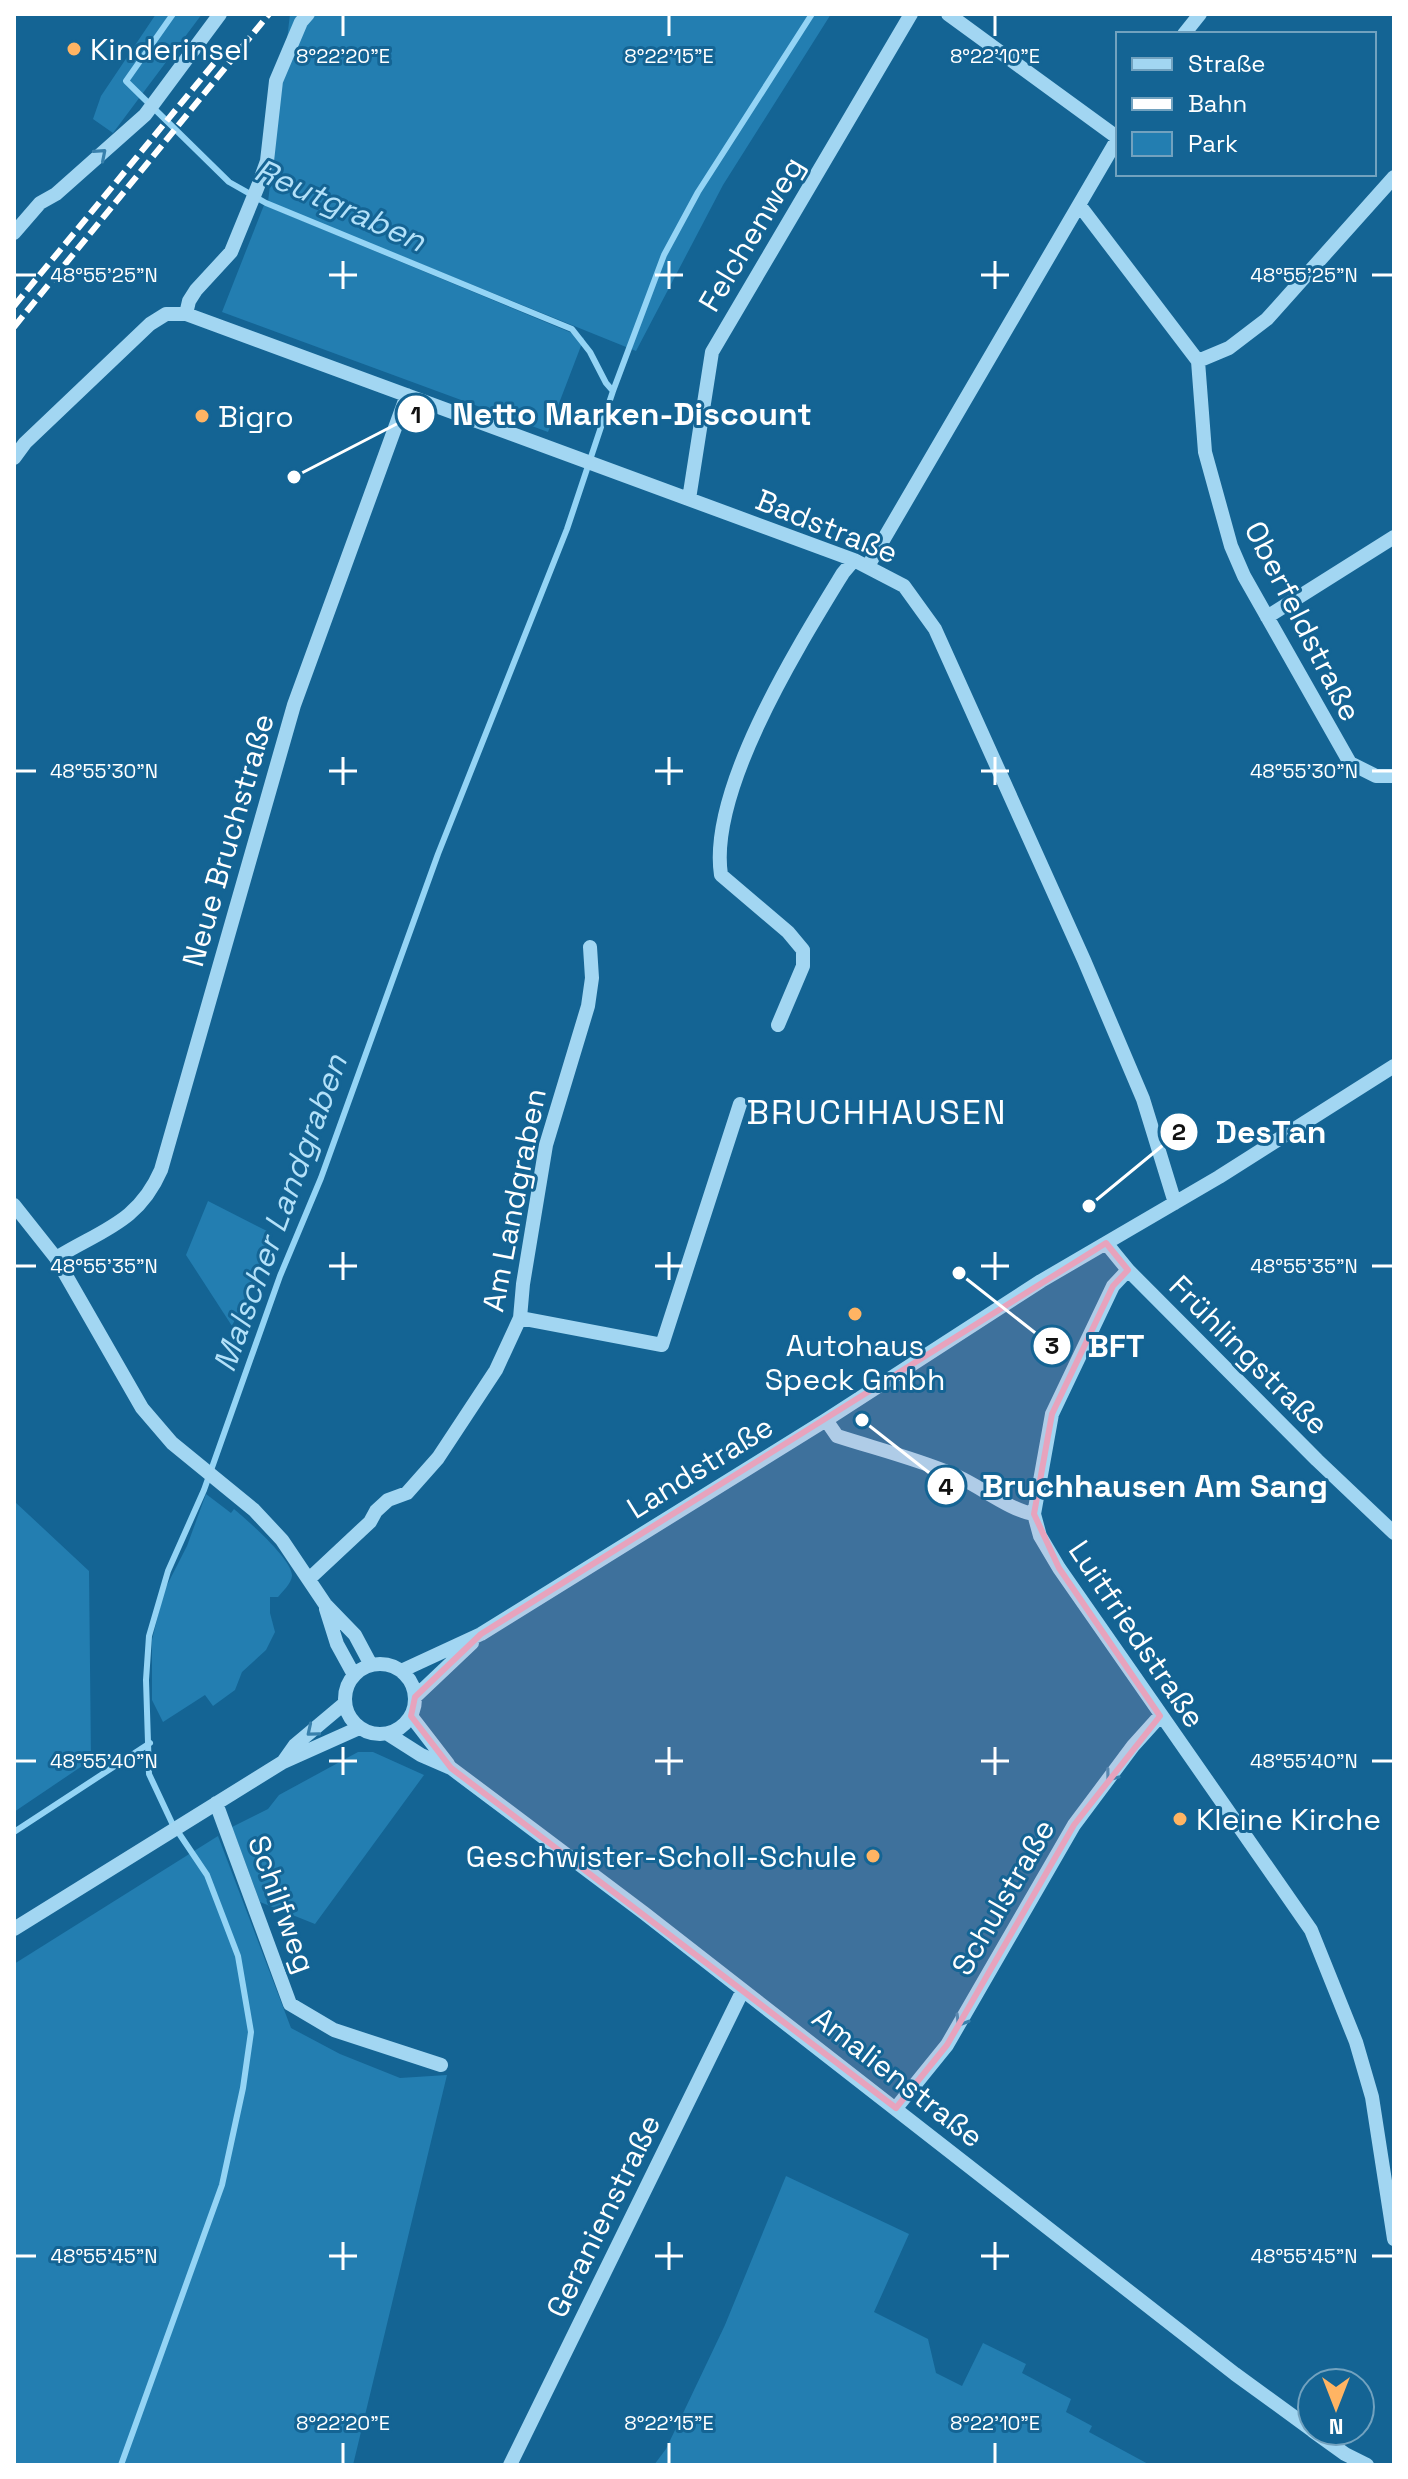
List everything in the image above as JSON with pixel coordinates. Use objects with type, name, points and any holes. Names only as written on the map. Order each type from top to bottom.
[{"type":"street","points":[[14,233],[40,203],[56,194],[145,115],[220,14]]},
{"type":"street","points":[[14,458],[25,443],[144,329],[166,314],[186,314],[196,290],[231,252],[267,161],[276,81],[301,22],[308,14]]},
{"type":"street","name":"Felchenweg","points":[[689,499],[712,352],[911,14]]},
{"type":"street","points":[[948,14],[1116,137]]},
{"type":"street","points":[[1186,32],[1200,14]]},
{"type":"street","points":[[868,566],[1116,142]]},
{"type":"street","points":[[1080,206],[1198,361],[1229,348],[1267,319],[1394,177]]},
{"type":"street","name":"Badstraße","points":[[186,314],[854,560],[904,586],[935,629],[1131,1072],[1145,1106],[1175,1203]]},
{"type":"street","name":"Oberfeldstraße","points":[[1198,361],[1205,452],[1218,506],[1236,560],[1350,763],[1376,776],[1394,776]]},
{"type":"street","name":"Neue Bruchstraße","points":[[56,1258],[111,1227],[142,1204],[161,1170],[294,705],[407,395]]},
{"type":"street","points":[[1267,617],[1394,537]]},
{"type":"street","points":[[778,1025],[803,966],[803,950],[788,932],[721,875],[719,860],[728,801],[754,735],[788,665],[854,560]]},
{"type":"street","name":"Am Landgraben","points":[[309,1579],[370,1522],[388,1500],[407,1493],[438,1458],[496,1370],[520,1318],[546,1145],[588,1006],[592,978],[590,947]]},
{"type":"street","name":"Landstraße","points":[[401,1671],[481,1634],[826,1420],[1041,1281],[1175,1203],[1394,1066]]},
{"type":"street","points":[[520,1318],[662,1345],[740,1104]]},
{"type":"street","points":[[14,1205],[56,1258],[142,1408],[193,1463],[254,1510],[282,1540],[325,1604],[355,1635],[371,1665]]},
{"type":"street","name":"Frühlingstraße","points":[[1106,1243],[1128,1270],[1394,1533]]},
{"type":"street","points":[[826,1420],[837,1436],[949,1473],[983,1488],[1024,1513],[1034,1514],[1052,1414],[1113,1286],[1128,1270]]},
{"type":"street","name":"Luitfriedstraße","points":[[1034,1514],[1040,1536],[1059,1568],[1311,1930],[1356,2042],[1372,2097],[1394,2239]]},
{"type":"street","points":[[325,1604],[337,1644],[354,1675]]},
{"type":"street","name":"Landstraße","points":[[415,1697],[481,1634]]},
{"type":"street","points":[[382,1664],[401,1671],[408,1678],[415,1697],[411,1716],[388,1734],[368,1733],[359,1728],[347,1713],[345,1703],[345,1693],[354,1675],[371,1665],[382,1664]]},
{"type":"street","points":[[283,1762],[295,1745],[345,1703]]},
{"type":"street","name":"Amalienstraße","points":[[411,1716],[451,1768]]},
{"type":"street","name":"Schulstraße","points":[[896,2108],[947,2045],[1074,1825],[1133,1746],[1160,1716]]},
{"type":"street","points":[[14,1929],[283,1762],[359,1728]]},
{"type":"street","name":"Amalienstraße","points":[[388,1734],[421,1755],[451,1768],[1296,2419]]},
{"type":"street","name":"Schilfweg","points":[[216,1803],[290,2004],[334,2030],[441,2065]]},
{"type":"street","name":"Geranienstraße","points":[[510,2465],[743,1990]]},
{"type":"street","name":"Amalienstraße","points":[[1341,2459],[1367,2465]]},
{"type":"highlighted area","points":[[1106,1243],[1128,1270],[1113,1286],[1052,1414],[1034,1514],[1059,1568],[1160,1716],[1074,1825],[947,2045],[896,2108],[451,1768],[411,1716],[415,1697],[481,1634]]},
{"type":"green space","points":[[156,14],[202,14],[113,133],[93,119],[101,96]]},
{"type":"green space","points":[[290,14],[831,14],[723,185],[636,351],[268,202]]},
{"type":"green space","points":[[264,205],[584,338],[548,432],[222,312]]},
{"type":"green space","points":[[208,1201],[269,1232],[271,1241],[232,1326],[186,1255]]},
{"type":"green space","points":[[206,1494],[231,1513],[234,1509],[258,1531],[285,1560],[292,1576],[278,1597],[270,1597],[275,1632],[266,1650],[242,1672],[235,1690],[213,1706],[205,1695],[163,1722],[152,1700],[152,1640],[164,1591],[187,1546]]},
{"type":"green space","points":[[14,1501],[89,1571],[91,1760],[14,1812]]},
{"type":"green space","points":[[358,1752],[373,1752],[424,1775],[315,1924],[260,1902],[232,1827],[268,1809],[279,1795]]},
{"type":"green space","points":[[218,1836],[291,2028],[340,2054],[400,2078],[447,2075],[353,2465],[14,2465],[14,1964]]},
{"type":"green space","points":[[786,2176],[909,2234],[874,2312],[928,2339],[936,2373],[962,2386],[983,2343],[1026,2364],[1022,2373],[1071,2399],[1066,2412],[1092,2426],[1089,2432],[1150,2465],[654,2465],[666,2449],[725,2325]]},
{"type":"waterway","name":"Reutgraben","points":[[173,14],[126,81],[229,182],[266,203],[572,329],[613,391]]},
{"type":"waterway","name":"Malscher Landgraben","points":[[121,2465],[222,2185],[243,2088],[251,2032],[238,1956],[207,1875],[172,1823],[149,1774],[146,1680],[149,1636],[168,1571],[204,1490],[280,1276],[321,1178],[438,854],[567,529],[613,391],[664,255],[698,192],[812,14]]},
{"type":"waterway","points":[[14,1832],[150,1743]]},
{"type":"railway","points":[[14,327],[269,14]]},
{"type":"railway","points":[[14,306],[216,61]]},
{"type":"place","name":"Kinderinsel","points":[[74,49]]},
{"type":"place","name":"Bigro","points":[[202,416]]},
{"type":"place","name":"Netto Marken-Discount","points":[[294,477]]},
{"type":"place","name":"DesTan","points":[[1089,1206]]},
{"type":"place","name":"BFT","points":[[959,1273]]},
{"type":"place","name":"Autohaus Speck Gmbh","points":[[855,1314]]},
{"type":"place","name":"Bruchhausen Am Sang","points":[[862,1420]]},
{"type":"place","name":"Kleine Kirche","points":[[1180,1819]]},
{"type":"place","name":"Geschwister-Scholl-Schule","points":[[873,1856]]},
{"type":"district","name":"BRUCHHAUSEN","points":[[877,1112]]}]
